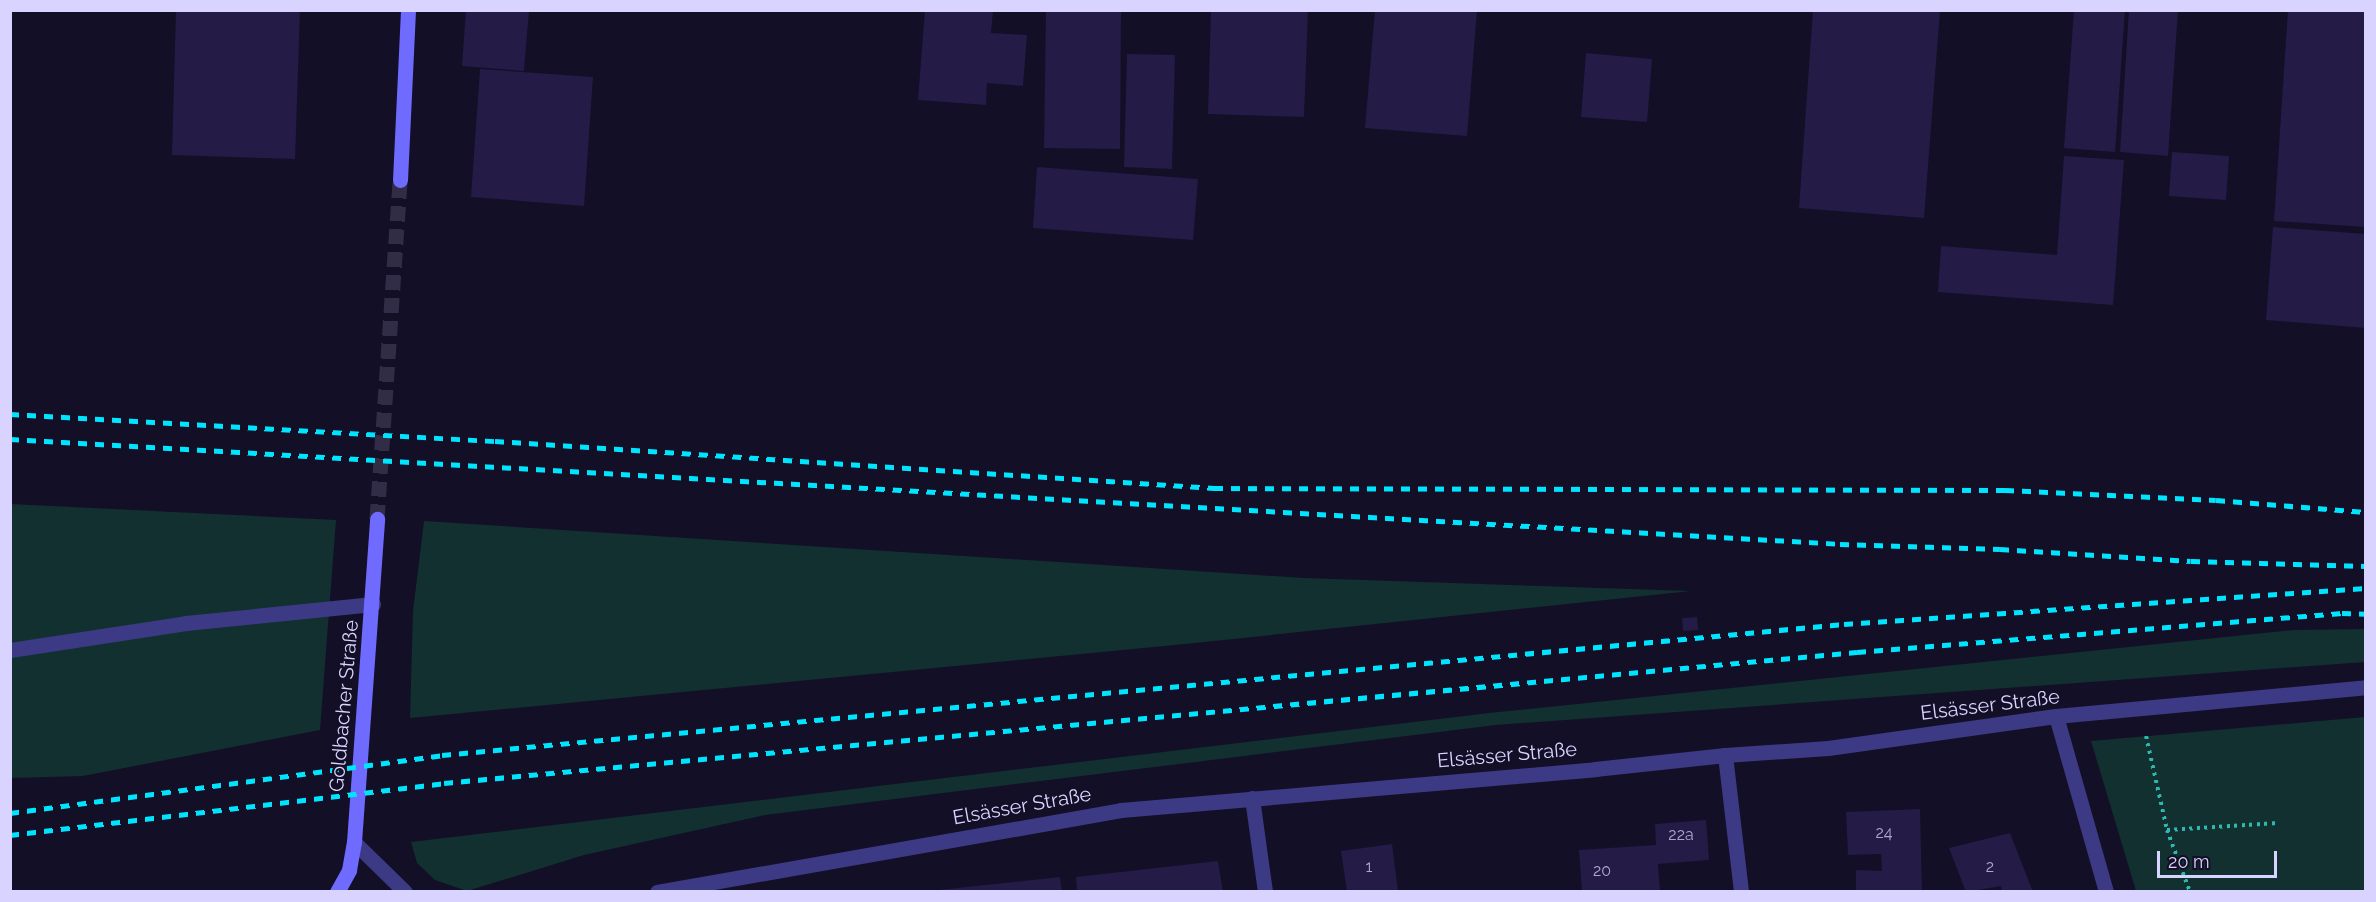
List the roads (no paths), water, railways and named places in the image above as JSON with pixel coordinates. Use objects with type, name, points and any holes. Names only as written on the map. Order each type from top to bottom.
[{"type":"main road","points":[[400,180],[408,10]]},
{"type":"main road","name":"Goldbacher Straße","points":[[337,891],[349,870],[354,842],[373,604],[377,519]]},
{"type":"street","points":[[10,650],[186,623],[373,604]]},
{"type":"street","name":"Elsässer Straße","points":[[657,891],[1121,810],[1595,769],[1725,755],[1828,748],[2056,716],[2366,687]]},
{"type":"street","points":[[2056,716],[2106,891]]},
{"type":"street","points":[[1725,755],[1741,891]]},
{"type":"street","points":[[1252,798],[1265,891]]},
{"type":"street","points":[[354,842],[405,891]]},
{"type":"tunnel","points":[[377,519],[400,180]]},
{"type":"railway","points":[[10,414],[495,441],[1214,488],[2005,490],[2216,500],[2366,512]]},
{"type":"railway","points":[[10,439],[1840,544],[2000,549],[2191,561],[2366,566]]},
{"type":"railway","points":[[10,813],[442,755],[1844,624],[2366,588]]},
{"type":"railway","points":[[10,835],[444,783],[1857,652],[2342,613],[2366,614]]}]
